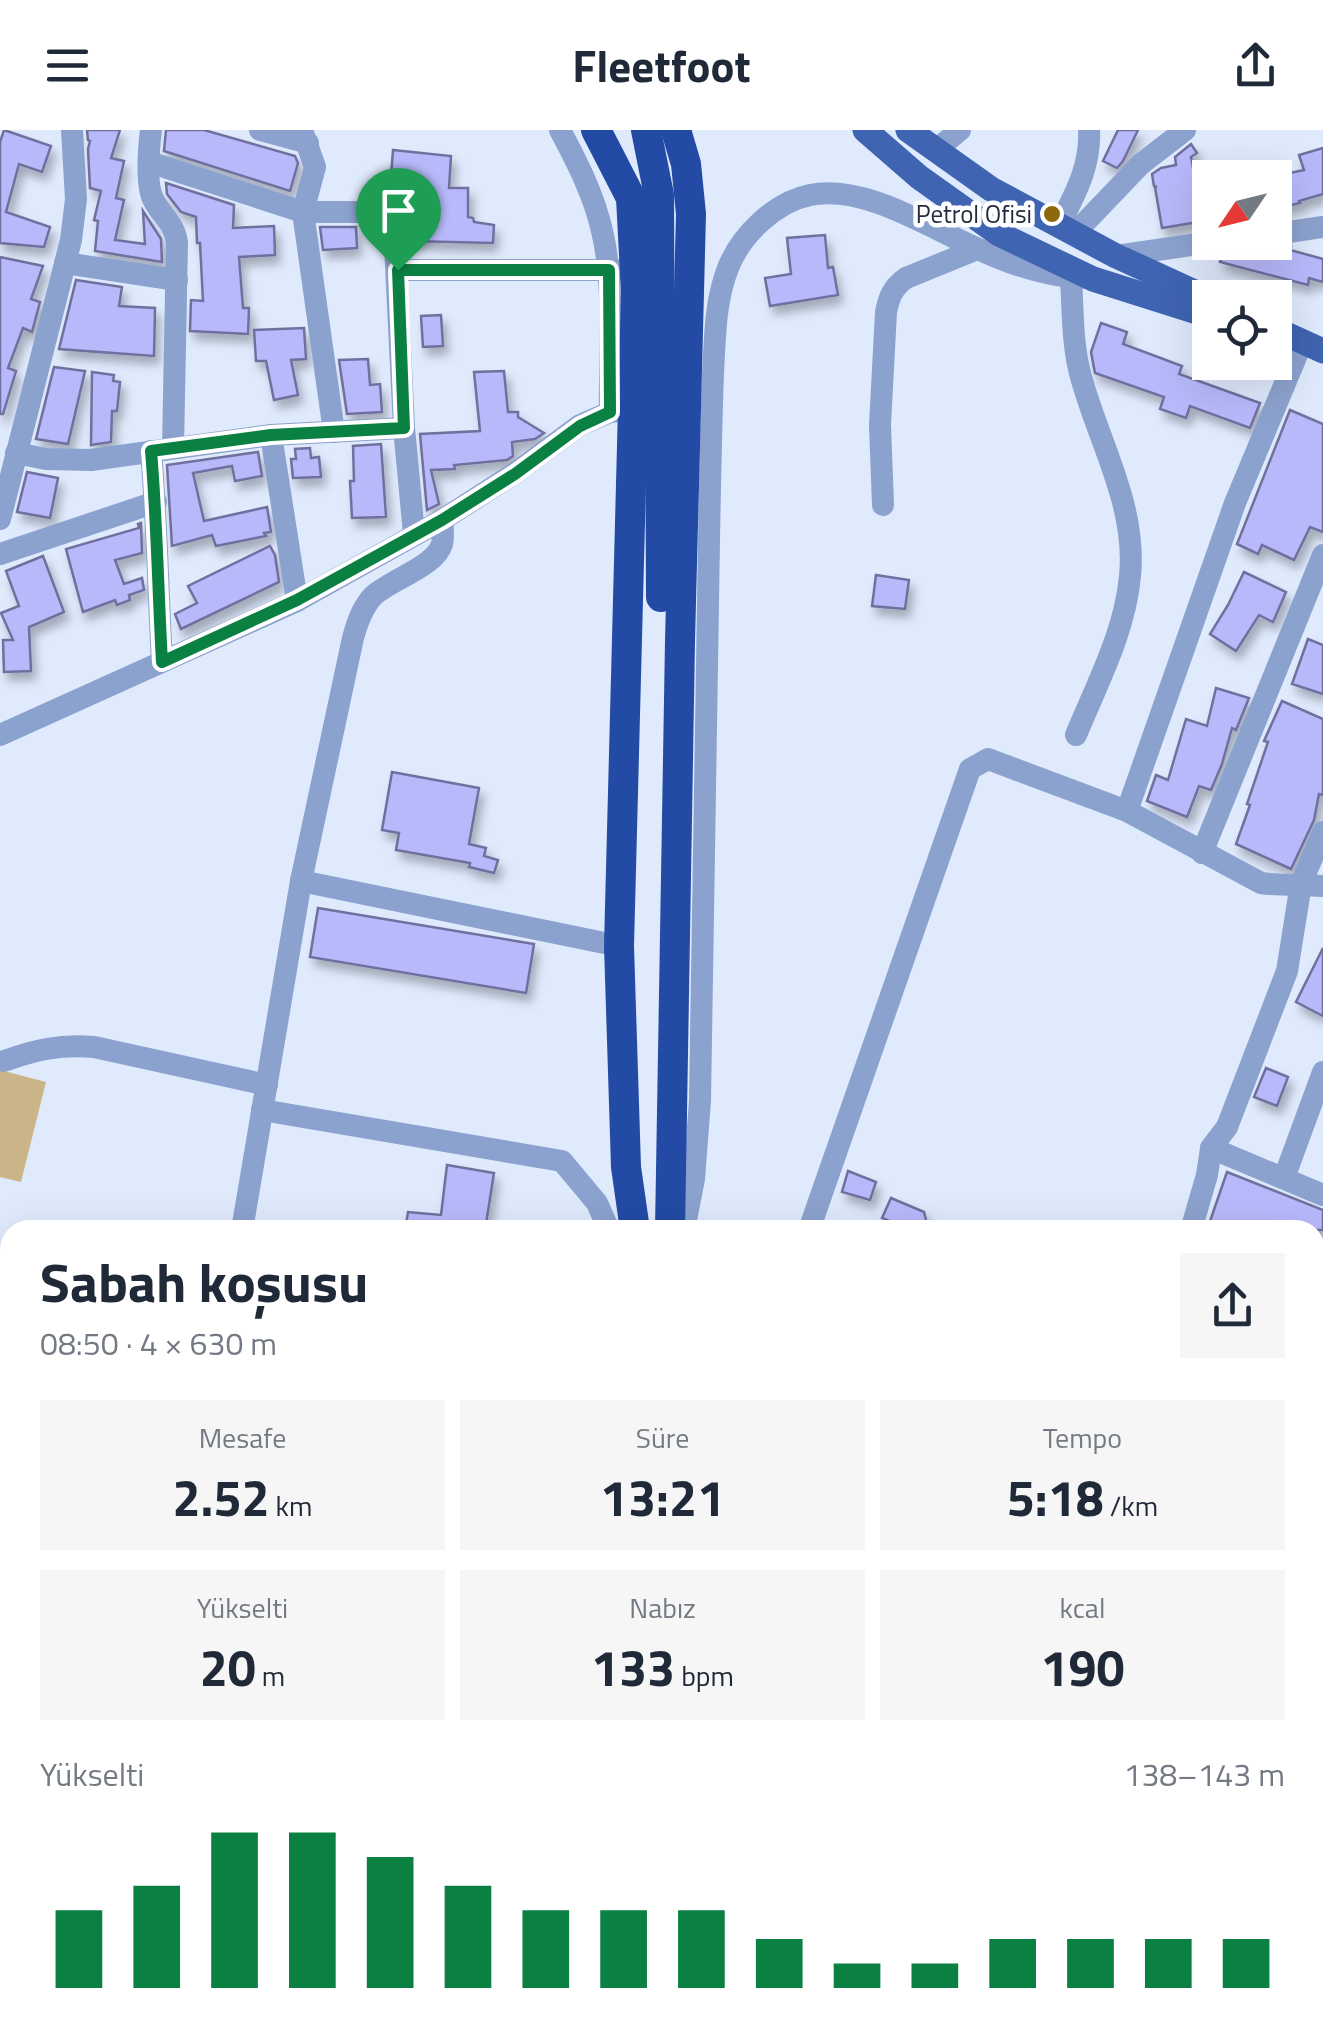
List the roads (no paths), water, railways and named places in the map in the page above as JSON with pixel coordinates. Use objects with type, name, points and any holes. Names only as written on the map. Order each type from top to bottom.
[{"type":"highway","points":[[596,130],[631,198],[622,270],[619,946],[626,1167],[634,1220]]},
{"type":"highway","points":[[646,130],[659,195],[664,980],[670,1220]]},
{"type":"highway","points":[[650,1220],[680,641],[690,214],[686,164],[676,130]]},
{"type":"main road","points":[[865,130],[919,177],[999,234],[1082,278],[1192,311]]},
{"type":"main road","points":[[908,130],[948,137],[991,189],[1116,256],[1192,291]]},
{"type":"main road","points":[[1292,340],[1316,350]]},
{"type":"street","points":[[152,130],[152,197],[175,232],[177,280],[156,502],[162,662]]},
{"type":"street","points":[[260,130],[305,136],[315,167],[303,212],[334,432]]},
{"type":"street","points":[[398,270],[622,270],[560,130]]},
{"type":"street","points":[[1066,230],[1086,166],[1089,130]]},
{"type":"street","points":[[1141,164],[1157,130]]},
{"type":"street","points":[[1066,230],[1185,130]]},
{"type":"street","points":[[0,519],[12,444],[73,229],[76,199],[69,131]]},
{"type":"street","points":[[149,162],[303,212],[372,212],[386,216],[394,224],[404,428],[414,534]]},
{"type":"street","points":[[686,1220],[694,1179],[700,1101],[716,326],[722,288],[738,250],[760,224],[793,200],[812,194],[854,196],[905,214],[1011,262],[1082,278],[1076,350],[1116,477],[1131,542],[1131,573],[1113,644],[1076,736]]},
{"type":"street","points":[[1292,232],[1323,227]]},
{"type":"street","points":[[1116,256],[1192,245]]},
{"type":"street","points":[[883,505],[880,426],[888,300],[898,283],[906,278],[977,249]]},
{"type":"street","points":[[66,263],[177,280]]},
{"type":"street","points":[[1127,811],[1236,503],[1316,350]]},
{"type":"street","points":[[2,726],[162,662],[297,600],[442,520],[515,474],[580,426],[621,410]]},
{"type":"street","points":[[12,444],[68,461],[271,435],[404,428]]},
{"type":"street","points":[[271,435],[297,600]]},
{"type":"street","points":[[0,554],[156,502]]},
{"type":"street","points":[[244,1220],[301,882],[358,620],[374,596],[438,552],[442,520]]},
{"type":"street","points":[[1202,853],[1323,555]]},
{"type":"street","points":[[812,1220],[970,769],[988,759],[1127,811],[1261,883],[1312,885]]},
{"type":"street","points":[[1194,1220],[1210,1148],[1227,1127],[1287,971],[1323,832]]},
{"type":"street","points":[[301,882],[619,946]]},
{"type":"street","points":[[4,1061],[38,1049],[82,1046],[266,1085]]},
{"type":"street","points":[[1284,1178],[1323,1072]]},
{"type":"street","points":[[262,1110],[562,1161],[597,1203],[605,1220]]},
{"type":"street","points":[[1210,1148],[1323,1195]]},
{"type":"place","name":"Petrol Ofisi","points":[[1052,214]]}]
